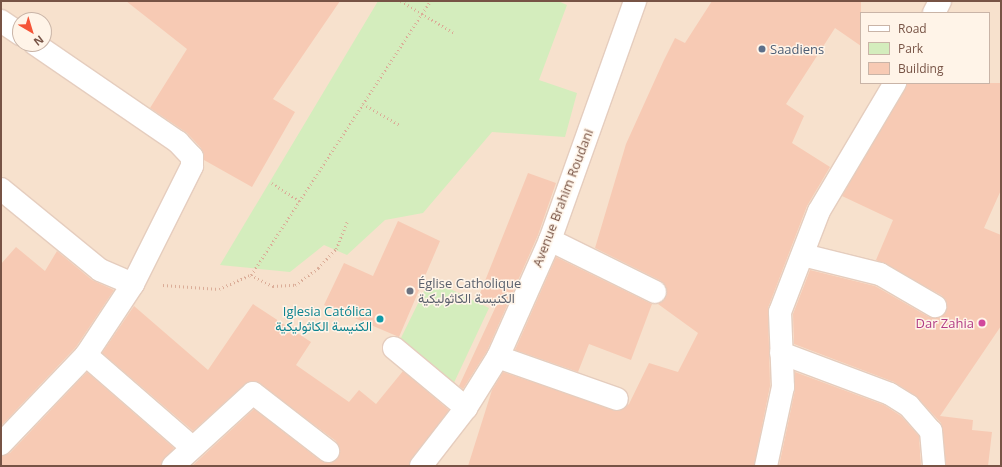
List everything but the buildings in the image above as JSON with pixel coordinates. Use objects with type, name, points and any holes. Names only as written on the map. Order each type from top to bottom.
[{"type":"street","name":"Avenue Brahim Roudani","points":[[421,466],[466,408],[498,357],[550,240],[635,1]]},
{"type":"street","points":[[934,12],[940,1]]},
{"type":"street","points":[[1,21],[12,29]]},
{"type":"street","points":[[1,444],[86,355],[133,284],[192,166],[192,157],[178,142],[47,52]]},
{"type":"street","points":[[766,466],[783,387],[780,312],[819,211],[838,176],[894,84]]},
{"type":"street","points":[[1,189],[100,270],[133,284]]},
{"type":"street","points":[[550,240],[655,292]]},
{"type":"street","points":[[803,255],[880,274],[935,306]]},
{"type":"street","points":[[394,348],[466,408]]},
{"type":"street","points":[[781,353],[890,394],[909,406],[930,431],[934,466]]},
{"type":"street","points":[[86,355],[192,446]]},
{"type":"street","points":[[498,357],[617,398]]},
{"type":"street","points":[[172,466],[192,446],[253,393],[328,451]]},
{"type":"path","points":[[401,1],[423,12],[454,33]]},
{"type":"path","points":[[133,284],[219,289],[252,275],[430,1]]},
{"type":"path","points":[[363,104],[400,125]]},
{"type":"path","points":[[272,184],[300,201]]},
{"type":"path","points":[[252,275],[273,286],[295,285],[318,268],[336,249],[348,220]]},
{"type":"shaded area","points":[[1,1],[1001,1],[1001,466],[1,466]]},
{"type":"green space","points":[[378,1],[558,1],[567,5],[539,80],[577,93],[565,137],[492,132],[423,213],[385,220],[347,255],[324,245],[290,272],[220,265]]},
{"type":"green space","points":[[430,279],[489,308],[452,387],[399,342]]},
{"type":"place","name":"Saadiens","points":[[762,49]]},
{"type":"place","name":"Église Catholique الكنيسة الكاثوليكية","points":[[410,291]]},
{"type":"place","name":"Iglesia Católica الكنيسة الكاثوليكية","points":[[380,319]]},
{"type":"place","name":"Dar Zahia","points":[[982,323]]}]
